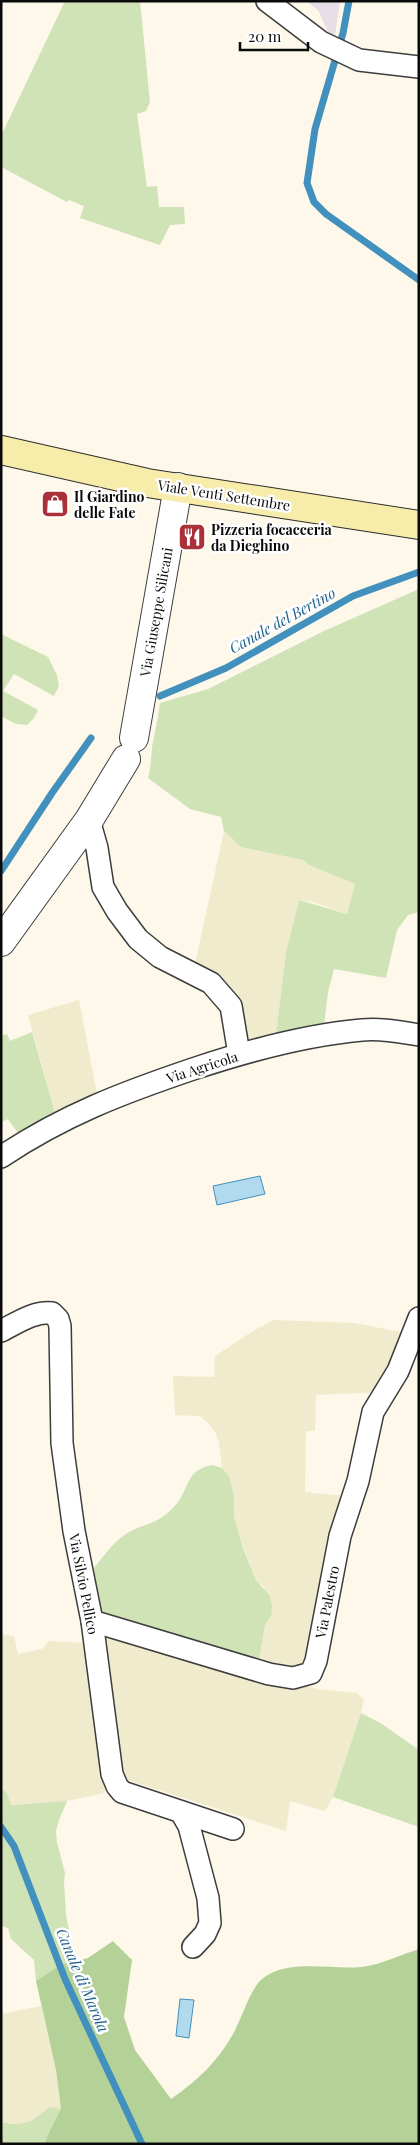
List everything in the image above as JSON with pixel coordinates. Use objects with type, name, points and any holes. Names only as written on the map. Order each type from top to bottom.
[{"type":"main road","name":"Viale Venti Settembre","points":[[1,450],[146,483],[419,525]]},
{"type":"street","points":[[267,1],[322,42],[359,60],[419,67]]},
{"type":"street","name":"Via Giuseppe Silicani","points":[[1,942],[89,820],[132,739],[178,487]]},
{"type":"street","points":[[89,820],[97,848],[103,887],[117,911],[138,939],[160,957],[211,983],[231,1006],[239,1054]]},
{"type":"street","name":"Via Agricola","points":[[1,1157],[64,1119],[129,1091],[239,1054],[306,1039],[363,1030],[419,1035]]},
{"type":"street","name":"Via Silvio Pellico","points":[[1,1331],[43,1312],[52,1313],[58,1319],[62,1443],[74,1531],[92,1621],[112,1774],[117,1786],[122,1792],[234,1829]]},
{"type":"street","name":"Via Palestro","points":[[92,1621],[269,1674],[293,1678],[311,1673],[316,1661],[340,1536],[358,1481],[373,1412],[398,1372],[419,1318]]},
{"type":"street","points":[[181,1812],[189,1826],[208,1898],[210,1923],[205,1934],[193,1947]]},
{"type":"shaded area","points":[[306,1],[340,1],[335,35],[328,32],[318,10]]},
{"type":"shaded area","points":[[224,831],[241,847],[303,860],[309,865],[355,884],[347,914],[313,902],[299,900],[286,952],[276,1034],[248,1042],[195,964]]},
{"type":"shaded area","points":[[79,1000],[97,1094],[55,1113],[28,1015]]},
{"type":"shaded area","points":[[274,1320],[354,1323],[406,1333],[383,1392],[316,1395],[315,1431],[306,1431],[305,1492],[346,1496],[308,1665],[300,1672],[259,1661],[265,1625],[271,1616],[264,1587],[256,1580],[240,1538],[234,1517],[233,1496],[229,1476],[222,1468],[219,1442],[215,1432],[200,1416],[175,1415],[173,1376],[214,1377],[215,1356],[253,1331]]},
{"type":"shaded area","points":[[102,1632],[280,1680],[319,1689],[356,1693],[364,1699],[333,1797],[325,1811],[290,1801],[286,1831],[121,1778]]},
{"type":"shaded area","points":[[1,1634],[14,1636],[18,1654],[42,1649],[49,1641],[87,1643],[105,1793],[67,1801],[10,1805],[7,1794],[1,1787]]},
{"type":"shaded area","points":[[41,2006],[56,2070],[61,2109],[50,2107],[23,2125],[1,2122],[1,2014]]},
{"type":"green space","points":[[65,1],[140,1],[150,102],[146,111],[137,114],[147,187],[157,186],[159,207],[184,207],[185,224],[170,225],[160,245],[80,218],[84,206],[69,200],[67,202],[1,167],[1,136]]},
{"type":"green space","points":[[419,589],[419,912],[408,915],[397,930],[386,978],[334,969],[328,992],[324,1025],[276,1034],[286,952],[299,900],[347,914],[355,884],[309,865],[303,860],[241,847],[224,831],[221,817],[190,809],[148,778],[160,703],[208,689],[324,631]]},
{"type":"green space","points":[[1,634],[48,657],[57,675],[59,686],[54,696],[14,674],[3,691],[38,710],[34,718],[27,725],[16,724],[1,716]]},
{"type":"green space","points":[[32,1032],[55,1113],[18,1133],[8,1119],[1,1122],[1,1036],[7,1034],[10,1041]]},
{"type":"green space","points":[[212,1465],[222,1468],[229,1476],[234,1496],[234,1517],[243,1548],[256,1580],[270,1596],[271,1616],[265,1625],[259,1661],[100,1618],[94,1568],[122,1537],[155,1521],[173,1508],[183,1495],[192,1476],[203,1468]]},
{"type":"green space","points":[[361,1713],[382,1724],[419,1750],[419,1827],[333,1797]]},
{"type":"green space","points":[[1,1787],[7,1794],[11,1805],[67,1801],[56,1831],[65,1873],[66,1915],[75,1961],[60,1965],[36,1981],[34,1960],[11,1939],[8,1928],[1,1926]]},
{"type":"green space","points":[[113,1941],[132,1960],[124,2017],[135,2050],[171,2099],[190,2085],[214,2062],[233,2034],[253,1991],[261,1980],[271,1973],[295,1967],[349,1968],[368,1966],[419,1949],[419,2144],[45,2144],[47,2136],[61,2109],[56,2070],[36,1981],[60,1965],[88,1958]]},
{"type":"green space","points":[[50,2107],[61,2109],[47,2136],[45,2144],[1,2144],[1,2122],[17,2124],[28,2122]]},
{"type":"water","points":[[260,1176],[265,1194],[217,1205],[213,1186]]},
{"type":"water","points":[[180,1999],[194,2000],[189,2038],[176,2036]]},
{"type":"waterway","points":[[349,1],[343,33],[315,129],[307,183],[314,202],[326,214],[419,280]]},
{"type":"waterway","name":"Canale del Bertino","points":[[160,696],[226,668],[353,596],[419,572]]},
{"type":"waterway","name":"Canale del Bertino","points":[[1,871],[91,738]]},
{"type":"waterway","name":"Canale di Marola","points":[[1,1827],[14,1846],[65,1979],[142,2144]]},
{"type":"place","name":"Il Giardino delle Fate","points":[[55,504]]},
{"type":"place","name":"Pizzeria focacceria da Dieghino","points":[[192,537]]}]
